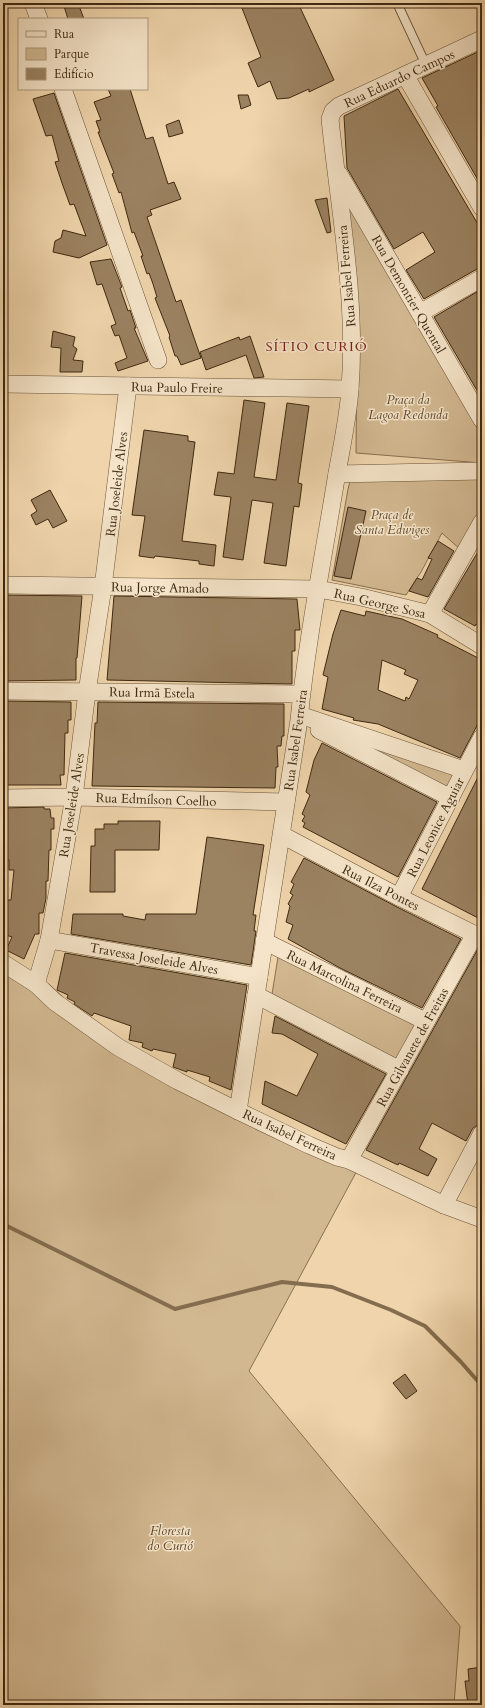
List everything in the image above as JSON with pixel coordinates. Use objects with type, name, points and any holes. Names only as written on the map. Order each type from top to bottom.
[{"type":"street","points":[[33,3],[39,18]]},
{"type":"street","name":"Rua Eduardo Campos","points":[[339,106],[482,39]]},
{"type":"street","points":[[405,75],[482,208]]},
{"type":"street","points":[[63,90],[158,360]]},
{"type":"street","name":"Rua Isabel Ferreira","points":[[339,106],[333,111],[330,119],[347,261],[351,312],[350,389],[301,694],[282,834],[238,1111],[309,1145],[337,1157],[349,1160],[444,1205],[482,1219]]},
{"type":"street","name":"Rua Demontier Quental","points":[[335,167],[482,420]]},
{"type":"street","points":[[420,313],[482,278]]},
{"type":"street","name":"Rua Paulo Freire","points":[[3,384],[350,389]]},
{"type":"street","name":"Rua Joseleide Alves","points":[[36,984],[49,940],[74,797],[87,692],[104,587],[128,386]]},
{"type":"street","points":[[337,474],[482,471]]},
{"type":"street","points":[[430,614],[482,522]]},
{"type":"street","name":"Rua Jorge Amado","points":[[3,585],[318,589]]},
{"type":"street","name":"Rua George Sosa","points":[[318,589],[361,597],[430,614],[482,646]]},
{"type":"street","name":"Rua Irmã Estela","points":[[3,691],[301,694]]},
{"type":"street","points":[[299,717],[464,770]]},
{"type":"street","points":[[299,717],[451,798]]},
{"type":"street","name":"Rua Leonice Aguiar","points":[[399,897],[482,737]]},
{"type":"street","name":"Rua Edmílson Coelho","points":[[3,798],[74,797],[286,802]]},
{"type":"street","name":"Rua Ilza Pontes","points":[[282,834],[399,897],[478,936]]},
{"type":"street","name":"Rua Gilvanete de Freitas","points":[[349,1160],[400,1070],[425,1021],[478,936]]},
{"type":"street","name":"Travessa Joseleide Alves","points":[[49,940],[259,977]]},
{"type":"street","name":"Rua Marcolina Ferreira","points":[[264,941],[425,1021]]},
{"type":"street","points":[[3,963],[36,984],[55,1002],[118,1047],[178,1081],[238,1111]]},
{"type":"street","points":[[256,995],[400,1070]]},
{"type":"street","points":[[444,1205],[482,1133]]},
{"type":"lane","points":[[397,3],[426,65]]},
{"type":"green space","name":"Praça da Lagoa Redonda","points":[[343,197],[482,431],[482,463],[356,453],[357,338]]},
{"type":"green space","name":"Praça de Santa Edwiges","points":[[353,470],[482,474],[482,514],[462,551],[442,533],[421,572],[406,595],[332,580],[348,489]]},
{"type":"green space","points":[[324,724],[455,772],[446,791]]},
{"type":"green space","points":[[279,951],[417,1022],[398,1061],[272,994]]},
{"type":"green space","name":"Floresta do Curió","points":[[3,962],[50,985],[112,1043],[359,1167],[249,1371],[460,1626],[454,1705],[3,1705]]},
{"type":"building","points":[[63,3],[78,3],[84,18],[68,18]]},
{"type":"building","points":[[240,3],[298,3],[334,80],[309,92],[309,89],[289,98],[277,99],[270,81],[258,87],[248,63],[261,57]]},
{"type":"building","points":[[482,50],[482,187],[436,107],[438,106],[422,78]]},
{"type":"building","points":[[398,89],[482,231],[482,268],[477,269],[424,299],[406,270],[435,252],[423,232],[394,249],[347,168],[344,116]]},
{"type":"building","points":[[108,90],[130,90],[146,139],[153,137],[168,184],[174,182],[181,199],[150,210],[152,215],[147,217],[176,302],[181,300],[201,358],[181,365],[177,356],[175,356],[169,337],[170,336],[155,298],[157,297],[153,284],[149,273],[147,274],[141,256],[143,256],[134,232],[132,233],[121,192],[119,193],[112,174],[114,173],[98,132],[100,132],[96,121],[101,120],[94,102],[111,96]]},
{"type":"building","points":[[54,93],[107,245],[79,258],[53,252],[55,241],[61,238],[63,230],[86,236],[74,204],[70,205],[62,183],[55,162],[59,161],[52,135],[46,136],[33,99]]},
{"type":"building","points":[[238,95],[248,95],[251,105],[241,109]]},
{"type":"building","points":[[179,120],[183,133],[169,137],[166,125]]},
{"type":"building","points":[[327,198],[331,232],[327,233],[315,200]]},
{"type":"building","points":[[111,259],[122,287],[120,288],[128,311],[130,310],[136,328],[134,328],[148,361],[118,371],[115,363],[127,358],[119,335],[115,336],[111,326],[116,324],[102,284],[97,285],[90,262]]},
{"type":"building","points":[[482,289],[482,399],[434,317]]},
{"type":"building","points":[[53,331],[75,337],[73,346],[77,349],[73,360],[83,361],[82,372],[60,372],[61,348],[51,347]]},
{"type":"building","points":[[250,336],[264,377],[254,378],[246,355],[206,370],[200,352],[239,337],[240,340]]},
{"type":"building","points":[[244,400],[265,403],[254,477],[276,480],[287,403],[309,406],[298,483],[302,484],[299,507],[294,506],[286,566],[264,563],[273,503],[252,500],[243,560],[223,557],[231,497],[214,495],[218,472],[234,474]]},
{"type":"building","points":[[144,430],[188,436],[188,441],[195,442],[182,541],[216,545],[214,566],[199,564],[199,561],[155,556],[154,558],[139,556],[145,516],[132,515]]},
{"type":"building","points":[[50,490],[67,521],[53,528],[48,519],[36,525],[31,515],[37,511],[31,500]]},
{"type":"building","points":[[348,507],[366,511],[351,579],[334,576]]},
{"type":"building","points":[[438,541],[454,551],[428,597],[409,591],[417,578],[422,580],[432,559],[428,558]]},
{"type":"building","points":[[482,545],[482,627],[476,624],[475,626],[444,609]]},
{"type":"building","points":[[3,595],[82,596],[76,658],[76,680],[3,681]]},
{"type":"building","points":[[114,596],[297,599],[300,630],[295,630],[295,651],[292,651],[292,684],[107,680]]},
{"type":"building","points":[[341,610],[365,616],[366,611],[402,619],[438,635],[437,637],[482,660],[482,716],[460,758],[378,724],[353,720],[354,718],[322,709],[328,677],[323,675],[333,634]],"holes":[[[382,660],[406,670],[404,674],[418,680],[409,699],[406,697],[405,701],[378,690]]]},
{"type":"building","points":[[3,701],[71,702],[71,720],[68,720],[68,733],[65,733],[64,775],[60,775],[61,785],[3,785]]},
{"type":"building","points":[[98,702],[284,704],[284,736],[282,736],[281,746],[277,746],[278,767],[276,767],[275,788],[92,786],[95,723],[97,723]]},
{"type":"building","points":[[322,743],[437,802],[398,877],[303,827],[305,823],[302,821],[305,816],[302,814],[310,795],[306,792],[314,760]]},
{"type":"building","points":[[482,769],[482,920],[422,889]]},
{"type":"building","points":[[44,807],[44,809],[50,809],[51,818],[54,818],[54,829],[51,829],[51,850],[49,850],[46,898],[43,913],[39,913],[39,934],[35,934],[24,959],[6,950],[12,937],[3,934],[3,900],[11,900],[14,870],[9,870],[9,860],[3,859],[3,808]]},
{"type":"building","points":[[118,821],[160,821],[159,850],[115,850],[115,892],[90,892],[91,846],[95,846],[95,829],[104,829],[104,824],[118,824]]},
{"type":"building","points":[[207,837],[264,845],[253,915],[256,915],[254,931],[256,931],[251,965],[71,934],[73,914],[123,914],[123,916],[145,920],[146,914],[196,914]]},
{"type":"building","points":[[304,858],[461,939],[422,1008],[340,968],[288,939],[293,925],[286,922],[290,906],[288,904],[293,895],[290,893],[294,884],[291,882]]},
{"type":"building","points":[[479,947],[482,948],[482,1122],[473,1128],[466,1141],[432,1123],[419,1149],[437,1159],[428,1176],[399,1163],[398,1165],[366,1150]]},
{"type":"building","points":[[65,953],[247,985],[231,1090],[209,1081],[210,1077],[173,1067],[176,1054],[153,1049],[152,1051],[142,1047],[143,1043],[129,1040],[131,1026],[94,1013],[92,1016],[74,1004],[75,1002],[67,998],[68,995],[57,990]]},
{"type":"building","points":[[275,1016],[386,1074],[346,1144],[262,1104],[265,1081],[297,1096],[318,1054],[282,1034],[272,1033]]},
{"type":"building","points":[[405,1374],[417,1391],[406,1399],[393,1383]]},
{"type":"building","points":[[482,1667],[482,1705],[468,1705],[465,1681],[469,1681],[468,1669]]},
{"type":"waterway","points":[[3,1224],[175,1309],[282,1282],[332,1287],[391,1310],[425,1326],[461,1362],[482,1386]]},
{"type":"district","name":"SÍTIO CURIÓ","points":[[316,346]]}]
